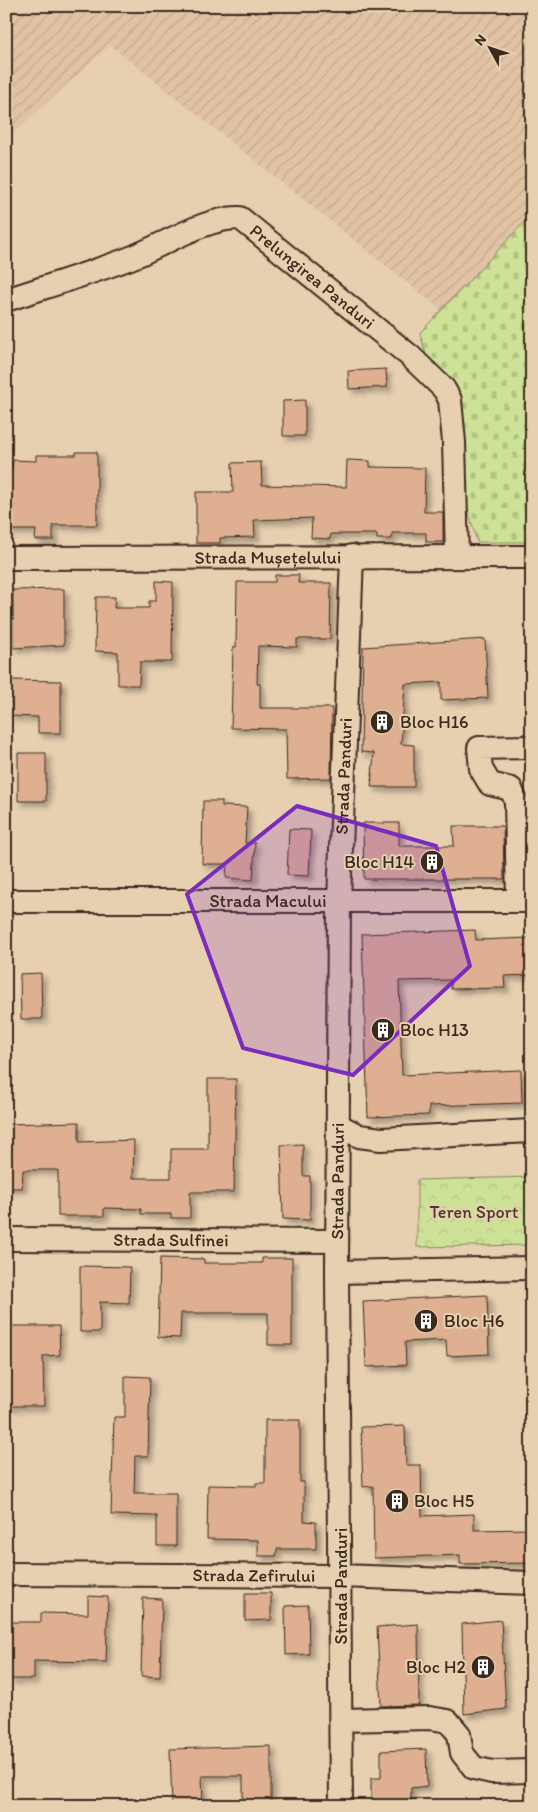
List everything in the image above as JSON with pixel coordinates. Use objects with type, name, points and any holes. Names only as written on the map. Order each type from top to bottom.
[{"type":"street","name":"Prelungirea Panduri","points":[[6,300],[132,257],[215,222],[240,218],[410,356],[444,389],[450,400],[454,442],[457,557]]},
{"type":"street","name":"Strada Panduri","points":[[341,1806],[341,1576],[337,1272],[339,902],[352,556]]},
{"type":"street","name":"Strada Mușețelului","points":[[6,558],[532,556]]},
{"type":"street","points":[[525,901],[516,801],[511,789],[490,784],[481,770],[479,748],[532,747]]},
{"type":"street","name":"Strada Macului","points":[[6,901],[525,901]]},
{"type":"street","points":[[338,1125],[359,1136],[381,1139],[532,1131]]},
{"type":"street","name":"Strada Sulfinei","points":[[6,1238],[337,1241]]},
{"type":"street","points":[[337,1272],[532,1268]]},
{"type":"street","name":"Strada Zefirului","points":[[6,1574],[341,1576],[532,1583]]},
{"type":"street","points":[[341,1720],[430,1718],[448,1721],[459,1734],[462,1753],[474,1768],[492,1772],[532,1771]]},
{"type":"highlighted area","points":[[297,806],[436,846],[470,966],[353,1075],[243,1048],[187,894]]},
{"type":"shaded area","points":[[6,6],[532,6],[532,541],[474,336],[110,45],[6,140]]},
{"type":"green space","points":[[532,214],[532,542],[477,542],[420,333]]},
{"type":"green space","name":"Teren Sport","points":[[532,1177],[532,1245],[417,1247],[417,1180]]},
{"type":"building","points":[[386,369],[387,387],[349,389],[348,371]]},
{"type":"building","points":[[305,400],[305,436],[283,436],[283,401]]},
{"type":"building","points":[[76,452],[97,452],[97,525],[53,525],[53,540],[35,540],[36,530],[6,530],[6,468],[12,468],[13,460],[36,461],[36,455],[76,455]]},
{"type":"building","points":[[347,460],[370,461],[370,467],[425,468],[424,512],[443,512],[443,542],[426,542],[426,533],[392,533],[392,539],[377,539],[377,534],[331,534],[330,539],[311,538],[312,518],[254,520],[255,537],[220,538],[220,543],[196,543],[196,492],[233,492],[232,463],[261,462],[262,485],[346,487]]},
{"type":"building","points":[[275,575],[299,575],[298,583],[331,583],[330,639],[297,639],[297,647],[258,646],[257,684],[260,684],[260,708],[332,708],[331,778],[287,779],[286,729],[231,728],[233,647],[236,647],[237,582],[275,582]]},
{"type":"building","points":[[156,581],[173,582],[172,662],[140,662],[139,685],[118,685],[118,652],[95,651],[96,597],[115,597],[114,608],[149,608],[149,601],[156,601]]},
{"type":"building","points":[[64,589],[64,645],[13,648],[13,590]]},
{"type":"building","name":"Bloc H16","points":[[485,639],[488,698],[441,700],[441,682],[405,684],[401,744],[414,745],[414,787],[371,787],[374,753],[361,752],[363,647]]},
{"type":"building","points":[[11,680],[61,681],[61,733],[38,733],[38,717],[10,716]]},
{"type":"building","points":[[18,753],[46,753],[46,801],[18,801]]},
{"type":"building","points":[[203,801],[222,801],[222,806],[247,807],[245,843],[255,843],[253,880],[226,878],[227,864],[202,864]]},
{"type":"building","name":"Bloc H14","points":[[363,823],[399,823],[399,846],[454,846],[453,826],[503,826],[504,879],[364,879]]},
{"type":"building","points":[[530,826],[532,826],[532,879],[531,879]]},
{"type":"building","points":[[289,829],[311,830],[309,876],[287,875]]},
{"type":"building","name":"Bloc H13","points":[[475,930],[476,940],[532,938],[532,975],[504,976],[505,988],[451,989],[451,980],[399,981],[402,1075],[521,1070],[522,1103],[429,1106],[429,1115],[368,1117],[362,934]]},
{"type":"building","points":[[41,973],[42,1019],[21,1019],[20,974]]},
{"type":"building","points":[[208,1079],[236,1079],[234,1192],[190,1192],[190,1218],[171,1218],[171,1214],[141,1214],[141,1209],[104,1208],[104,1216],[58,1216],[58,1170],[23,1170],[22,1188],[6,1188],[6,1124],[79,1122],[79,1142],[134,1140],[133,1178],[171,1178],[171,1149],[208,1149]]},
{"type":"building","points":[[303,1144],[303,1176],[310,1176],[310,1220],[283,1219],[281,1145]]},
{"type":"building","points":[[160,1258],[204,1259],[204,1263],[262,1263],[262,1258],[292,1258],[292,1345],[268,1345],[268,1313],[181,1313],[180,1338],[158,1337]]},
{"type":"building","points":[[80,1266],[130,1267],[129,1303],[100,1302],[100,1332],[80,1332]]},
{"type":"building","name":"Bloc H6","points":[[487,1295],[489,1354],[447,1356],[446,1340],[405,1342],[406,1365],[366,1367],[363,1301]]},
{"type":"building","points":[[6,1326],[59,1326],[60,1355],[43,1356],[44,1406],[6,1406]]},
{"type":"building","points":[[125,1376],[150,1377],[148,1456],[135,1456],[134,1493],[176,1493],[176,1546],[157,1546],[157,1516],[111,1515],[114,1417],[125,1417]]},
{"type":"building","points":[[265,1420],[300,1420],[300,1482],[304,1482],[304,1521],[316,1522],[316,1549],[277,1549],[276,1556],[258,1556],[258,1540],[207,1539],[208,1485],[256,1486],[256,1483],[265,1483]]},
{"type":"building","name":"Bloc H5","points":[[405,1426],[406,1465],[421,1465],[422,1516],[474,1514],[474,1530],[532,1529],[532,1563],[460,1564],[460,1555],[374,1558],[373,1486],[363,1487],[361,1427]]},
{"type":"building","points":[[245,1593],[271,1593],[271,1620],[245,1621]]},
{"type":"building","points":[[88,1596],[108,1597],[106,1662],[34,1661],[34,1679],[9,1679],[8,1622],[41,1622],[41,1613],[88,1614]]},
{"type":"building","points":[[143,1598],[162,1599],[160,1677],[141,1676]]},
{"type":"building","points":[[308,1605],[309,1654],[286,1655],[285,1606]]},
{"type":"building","name":"Bloc H2","points":[[501,1620],[506,1709],[464,1714],[462,1624]]},
{"type":"building","points":[[418,1624],[419,1705],[381,1706],[377,1627]]},
{"type":"building","points":[[271,1746],[271,1806],[243,1806],[243,1776],[202,1776],[203,1806],[172,1806],[170,1749]]},
{"type":"building","points":[[426,1749],[427,1786],[411,1788],[411,1806],[371,1806],[371,1778],[381,1778],[381,1751]]},
{"type":"place","name":"Bloc H16","points":[[382,722]]},
{"type":"place","name":"Bloc H14","points":[[432,862]]},
{"type":"place","name":"Bloc H13","points":[[383,1030]]},
{"type":"place","name":"Bloc H6","points":[[426,1321]]},
{"type":"place","name":"Bloc H5","points":[[397,1501]]},
{"type":"place","name":"Bloc H2","points":[[483,1667]]}]
